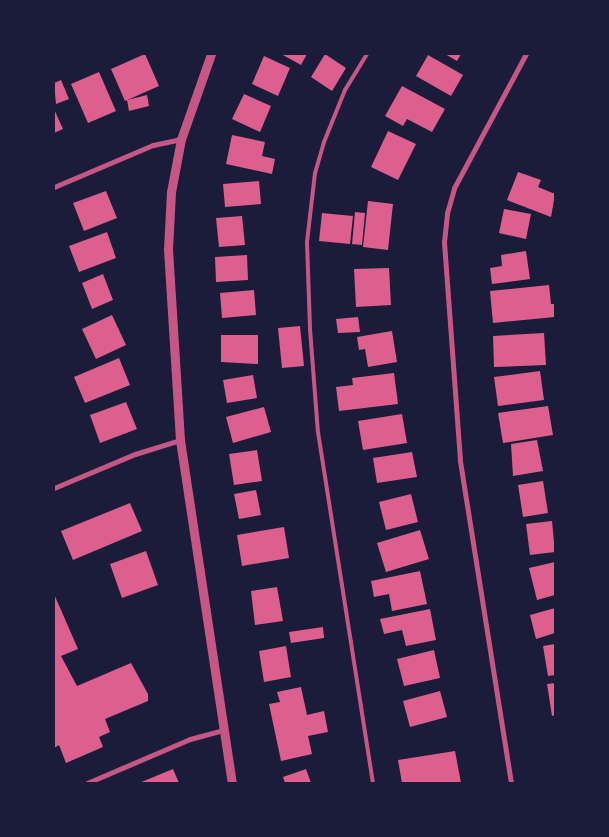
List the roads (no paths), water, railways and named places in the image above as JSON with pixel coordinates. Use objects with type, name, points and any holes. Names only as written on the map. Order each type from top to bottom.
[{"type":"street","points":[[211,54],[181,138],[171,192],[168,249],[180,440],[232,783]]},
{"type":"street","points":[[511,783],[460,460],[444,242],[447,213],[454,188],[526,54]]},
{"type":"street","points":[[54,187],[153,145],[181,138]]},
{"type":"street","points":[[54,488],[135,454],[180,440]]},
{"type":"street","points":[[87,783],[190,740],[223,730]]},
{"type":"lane","points":[[367,54],[345,90],[324,142],[315,173],[307,242],[310,330],[318,432],[373,783]]}]
